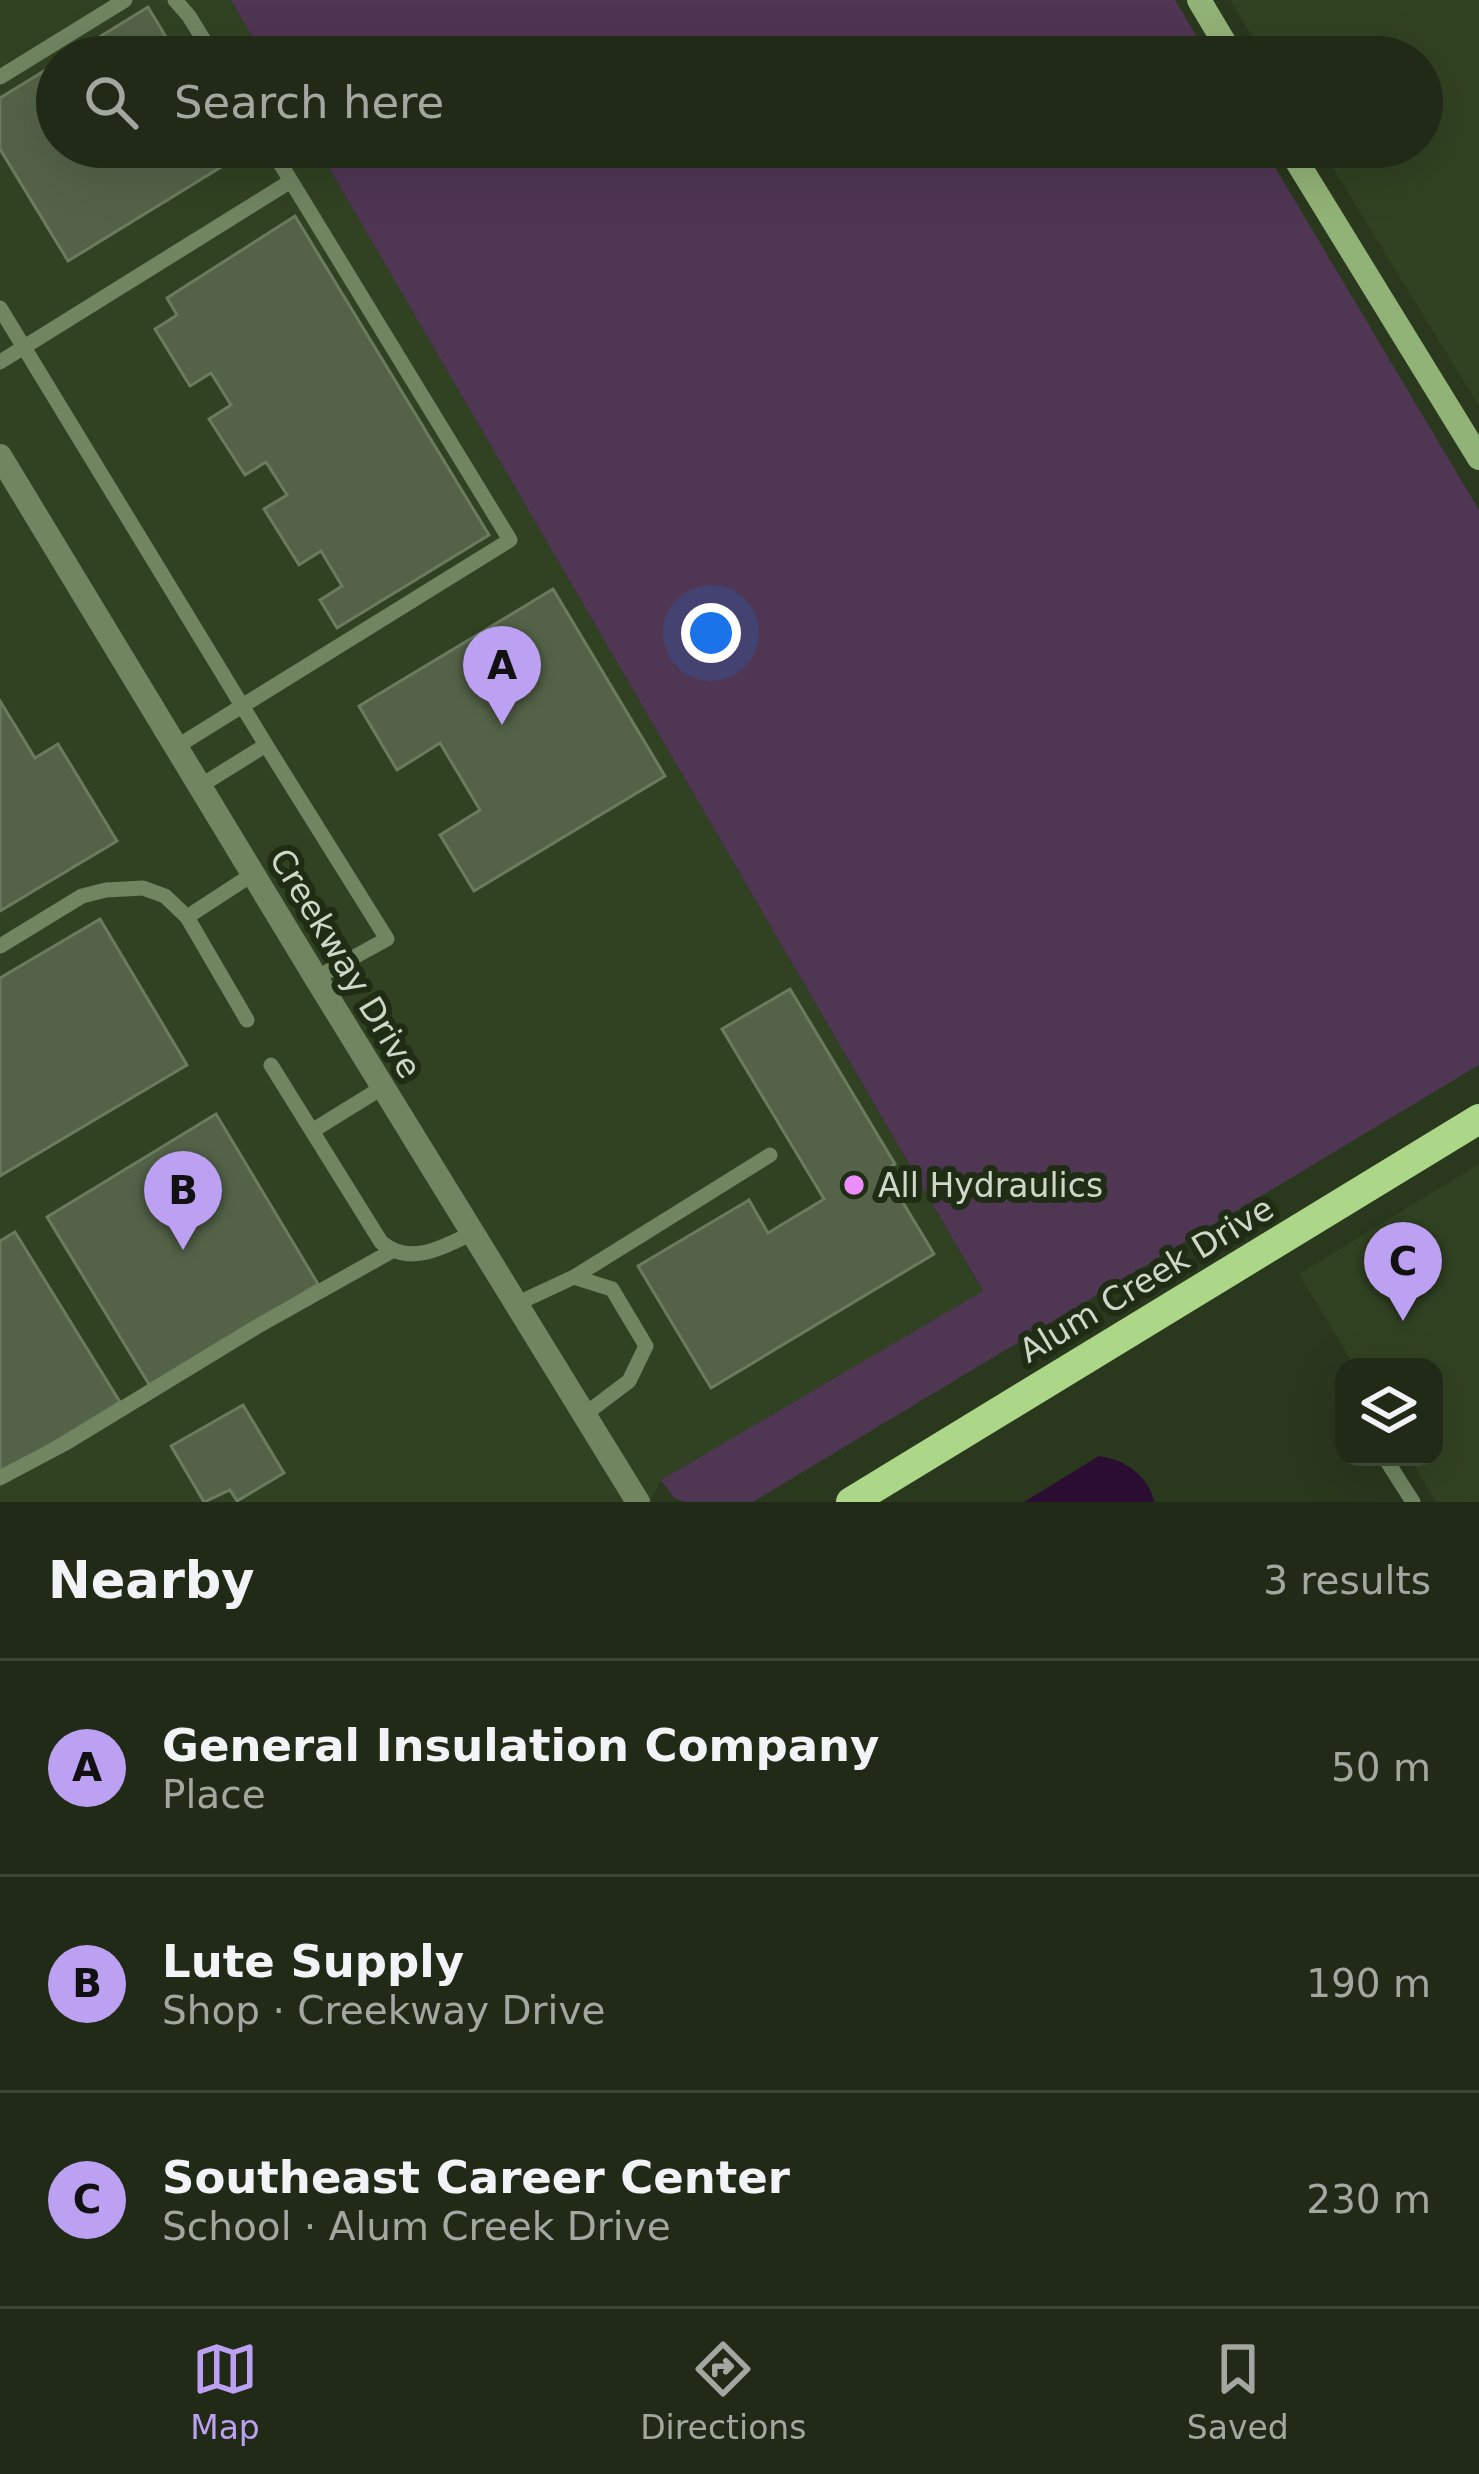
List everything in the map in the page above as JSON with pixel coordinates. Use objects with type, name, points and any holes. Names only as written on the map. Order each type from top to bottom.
[{"type":"main road","name":"Alum Creek Drive","points":[[851,1502],[1479,1119]]},
{"type":"street","points":[[1199,0],[1220,36]]},
{"type":"street","points":[[1301,168],[1479,458]]},
{"type":"street","name":"Creekway Drive","points":[[4,473],[638,1502]]},
{"type":"lane","points":[[67,36],[125,0]]},
{"type":"lane","points":[[175,0],[201,36]]},
{"type":"lane","points":[[0,77],[36,55]]},
{"type":"lane","points":[[176,747],[510,540],[283,168]]},
{"type":"lane","points":[[0,362],[291,181]]},
{"type":"lane","points":[[0,308],[387,939],[316,978]]},
{"type":"lane","points":[[200,785],[266,745]]},
{"type":"lane","points":[[187,917],[253,874]]},
{"type":"lane","points":[[0,946],[82,896],[143,888],[165,896],[187,917],[247,1020]]},
{"type":"lane","points":[[271,1065],[381,1242],[392,1251],[424,1254],[472,1233]]},
{"type":"lane","points":[[312,1130],[383,1088]]},
{"type":"lane","points":[[516,1304],[574,1277],[770,1155]]},
{"type":"lane","points":[[0,1478],[392,1251]]},
{"type":"lane","points":[[574,1277],[612,1289],[646,1346],[629,1381],[584,1415]]},
{"type":"lane","points":[[1390,1466],[1413,1502]]},
{"type":"shaded area","points":[[0,0],[231,0],[252,36],[36,36],[36,168],[329,168],[983,1292],[661,1480],[650,1502],[0,1502]]},
{"type":"shaded area","points":[[231,0],[1175,0],[1196,36],[252,36]]},
{"type":"shaded area","points":[[1230,0],[1479,0],[1479,406],[1333,168],[1443,168],[1443,36],[1252,36]]},
{"type":"shaded area","points":[[329,168],[1275,168],[1479,510],[1479,1065],[753,1502],[685,1502],[674,1498],[661,1480],[983,1291]]},
{"type":"shaded area","points":[[1479,1164],[1479,1502],[1436,1502],[1414,1466],[1443,1466],[1443,1358],[1350,1358],[1299,1274]]},
{"type":"shaded area","points":[[1099,1456],[1134,1470],[1147,1484],[1154,1502],[1024,1502]]},
{"type":"building","points":[[148,7],[165,36],[101,36]]},
{"type":"building","points":[[36,76],[36,168],[219,168],[68,261],[0,149],[0,98]]},
{"type":"building","points":[[295,216],[489,535],[337,628],[320,600],[342,586],[321,551],[299,565],[264,509],[287,495],[266,462],[245,475],[209,419],[231,405],[211,373],[190,386],[155,329],[177,315],[167,298]]},
{"type":"building","points":[[553,589],[665,776],[474,891],[440,835],[480,810],[440,743],[397,770],[359,706]]},
{"type":"building","points":[[0,701],[35,758],[58,744],[117,841],[0,911]]},
{"type":"building","points":[[100,919],[187,1065],[0,1176],[0,978]]},
{"type":"building","name":"All Hydraulics","points":[[790,989],[895,1164],[884,1171],[934,1254],[711,1388],[638,1266],[749,1200],[768,1233],[824,1199],[722,1029]]},
{"type":"building","points":[[216,1114],[318,1284],[150,1386],[47,1217]]},
{"type":"building","points":[[15,1232],[120,1402],[4,1473],[0,1467],[0,1241]]},
{"type":"building","points":[[243,1405],[284,1473],[237,1501],[230,1490],[204,1502],[171,1446]]},
{"type":"place","name":"General Insulation Company","points":[[502,725]]},
{"type":"place","name":"All Hydraulics","points":[[854,1185]]},
{"type":"place","name":"Lute Supply","points":[[183,1250]]},
{"type":"place","name":"Southeast Career Center","points":[[1403,1321]]}]
